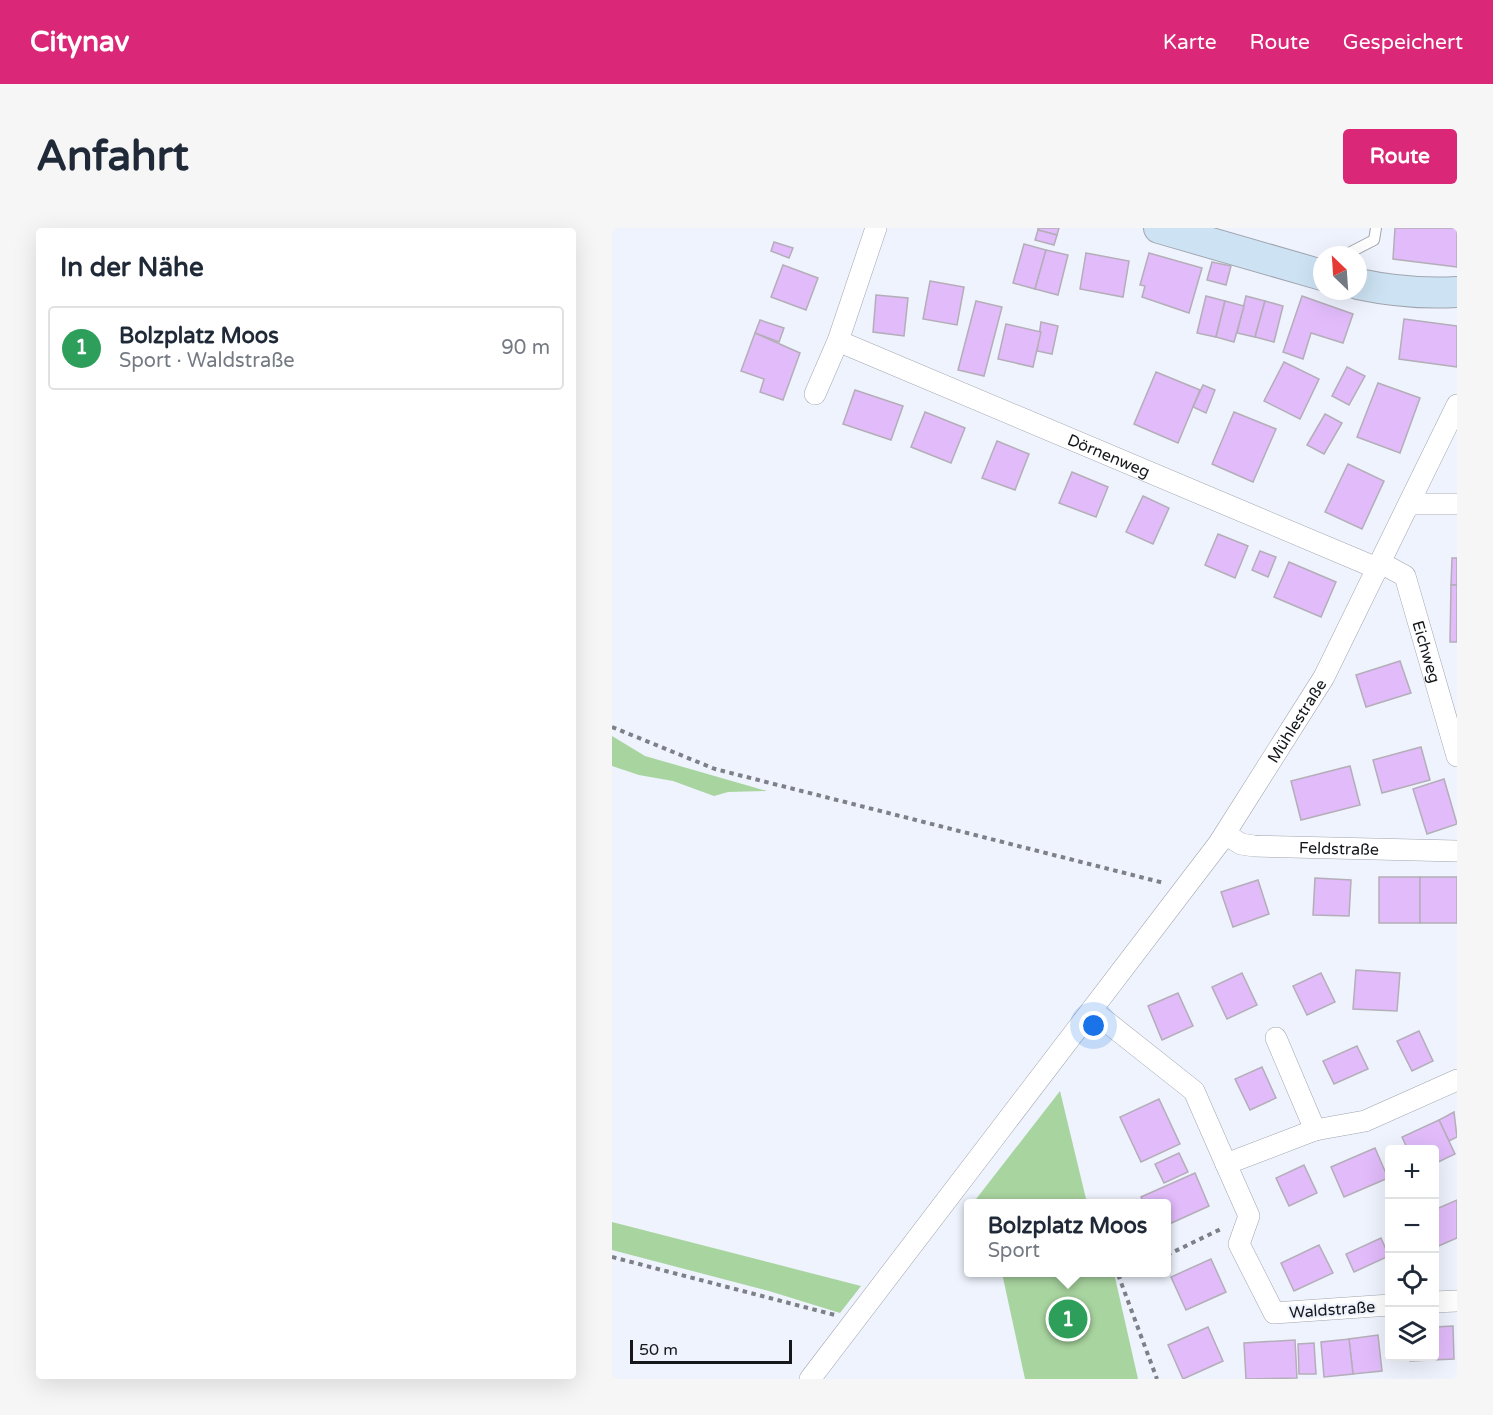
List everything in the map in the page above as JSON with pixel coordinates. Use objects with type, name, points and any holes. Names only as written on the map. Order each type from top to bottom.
[{"type":"main road","points":[[1159,228],[1313,272]]},
{"type":"main road","points":[[1367,286],[1383,290],[1429,294],[1457,292]]},
{"type":"street","points":[[815,394],[838,341],[876,228]]},
{"type":"street","name":"Dörnenweg","points":[[838,341],[1380,566]]},
{"type":"street","name":"Mühlestraße","points":[[810,1379],[1184,892],[1225,834],[1323,677],[1380,566],[1457,405]]},
{"type":"street","points":[[1408,504],[1457,504]]},
{"type":"street","name":"Eichweg","points":[[1380,566],[1406,576],[1447,682],[1457,756]]},
{"type":"street","name":"Feldstraße","points":[[1225,834],[1241,844],[1254,846],[1457,851]]},
{"type":"street","points":[[1093,1011],[1194,1091],[1249,1216]]},
{"type":"street","points":[[1276,1038],[1315,1130]]},
{"type":"street","points":[[1226,1164],[1315,1130],[1365,1121],[1457,1080]]},
{"type":"street","name":"Waldstraße","points":[[1249,1216],[1239,1244],[1274,1313],[1385,1305]]},
{"type":"street","points":[[1439,1302],[1457,1301]]},
{"type":"lane","points":[[1362,246],[1374,240],[1376,228]]},
{"type":"path","points":[[612,727],[716,769],[1161,882],[1184,892]]},
{"type":"path","points":[[1171,1253],[1249,1216]]},
{"type":"path","points":[[612,1257],[829,1313],[853,1322]]},
{"type":"path","points":[[1119,1277],[1157,1379]]},
{"type":"green space","points":[[612,736],[645,756],[767,791],[728,792],[714,796],[673,781],[639,775],[612,766]]},
{"type":"green space","points":[[1060,1091],[1086,1199],[976,1199]]},
{"type":"green space","points":[[612,1222],[861,1286],[840,1313],[769,1291],[612,1250]]},
{"type":"green space","points":[[1003,1277],[1115,1277],[1138,1379],[1025,1379]]},
{"type":"building","points":[[1038,228],[1059,228],[1057,235],[1038,230]]},
{"type":"building","points":[[1395,228],[1457,228],[1457,267],[1393,259]]},
{"type":"building","points":[[1038,230],[1057,235],[1054,245],[1035,240]]},
{"type":"building","points":[[774,242],[793,248],[789,258],[771,251]]},
{"type":"building","points":[[1024,244],[1046,250],[1035,289],[1013,283]]},
{"type":"building","points":[[1046,250],[1068,255],[1058,295],[1035,289]]},
{"type":"building","points":[[1086,253],[1129,261],[1123,297],[1080,289]]},
{"type":"building","points":[[1149,253],[1202,268],[1189,313],[1142,297],[1145,286],[1140,285]]},
{"type":"building","points":[[1212,262],[1231,266],[1226,285],[1207,280]]},
{"type":"building","points":[[783,265],[818,278],[806,310],[771,297]]},
{"type":"building","points":[[930,281],[964,287],[957,325],[923,319]]},
{"type":"building","points":[[876,295],[908,298],[904,336],[873,332]]},
{"type":"building","points":[[1206,296],[1225,301],[1216,337],[1197,333]]},
{"type":"building","points":[[1246,296],[1265,301],[1255,337],[1237,333]]},
{"type":"building","points":[[1302,296],[1353,314],[1343,343],[1311,333],[1303,359],[1283,352]]},
{"type":"building","points":[[976,301],[1002,307],[984,376],[958,370]]},
{"type":"building","points":[[1225,301],[1244,306],[1234,342],[1216,337]]},
{"type":"building","points":[[1265,301],[1283,306],[1274,342],[1255,337]]},
{"type":"building","points":[[1404,319],[1457,326],[1457,367],[1399,359]]},
{"type":"building","points":[[760,320],[784,328],[779,342],[755,333]]},
{"type":"building","points":[[1041,322],[1058,326],[1052,354],[1037,351]]},
{"type":"building","points":[[1006,324],[1041,332],[1033,367],[998,359]]},
{"type":"building","points":[[755,333],[800,353],[783,400],[760,392],[764,379],[741,371]]},
{"type":"building","points":[[1284,362],[1319,379],[1300,419],[1264,401]]},
{"type":"building","points":[[1347,367],[1365,376],[1349,405],[1332,396]]},
{"type":"building","points":[[1156,372],[1200,390],[1178,443],[1134,424]]},
{"type":"building","points":[[1378,383],[1420,398],[1400,453],[1357,437]]},
{"type":"building","points":[[1203,385],[1215,390],[1206,413],[1193,407]]},
{"type":"building","points":[[855,390],[903,406],[891,440],[843,424]]},
{"type":"building","points":[[925,412],[965,428],[951,463],[911,447]]},
{"type":"building","points":[[1234,412],[1276,429],[1253,482],[1212,464]]},
{"type":"building","points":[[1325,414],[1342,423],[1324,454],[1307,445]]},
{"type":"building","points":[[997,441],[1029,454],[1015,490],[982,478]]},
{"type":"building","points":[[1348,464],[1384,481],[1362,529],[1325,512]]},
{"type":"building","points":[[1072,472],[1108,487],[1096,517],[1059,503]]},
{"type":"building","points":[[1143,496],[1169,508],[1153,544],[1126,532]]},
{"type":"building","points":[[1218,534],[1248,546],[1235,578],[1205,565]]},
{"type":"building","points":[[1260,551],[1276,557],[1268,577],[1252,570]]},
{"type":"building","points":[[1452,558],[1457,558],[1457,585],[1451,585]]},
{"type":"building","points":[[1289,562],[1336,582],[1321,617],[1274,597]]},
{"type":"building","points":[[1451,585],[1457,585],[1457,642],[1450,642]]},
{"type":"building","points":[[1400,661],[1411,693],[1366,707],[1356,675]]},
{"type":"building","points":[[1421,747],[1430,780],[1382,793],[1373,760]]},
{"type":"building","points":[[1350,766],[1360,805],[1301,820],[1291,781]]},
{"type":"building","points":[[1444,779],[1457,824],[1427,834],[1413,789]]},
{"type":"building","points":[[1379,877],[1420,877],[1420,923],[1379,923]]},
{"type":"building","points":[[1420,877],[1457,877],[1457,923],[1420,923]]},
{"type":"building","points":[[1315,878],[1351,880],[1349,916],[1313,915]]},
{"type":"building","points":[[1258,880],[1269,914],[1233,927],[1221,892]]},
{"type":"building","points":[[1356,970],[1400,973],[1397,1011],[1353,1009]]},
{"type":"building","points":[[1242,973],[1257,1005],[1227,1019],[1212,987]]},
{"type":"building","points":[[1321,973],[1335,1002],[1307,1015],[1293,986]]},
{"type":"building","points":[[1178,993],[1193,1026],[1162,1040],[1148,1006]]},
{"type":"building","points":[[1419,1031],[1433,1061],[1412,1071],[1397,1041]]},
{"type":"building","points":[[1357,1046],[1368,1069],[1334,1084],[1323,1061]]},
{"type":"building","points":[[1262,1067],[1276,1098],[1250,1110],[1235,1079]]},
{"type":"building","points":[[1159,1099],[1180,1144],[1141,1162],[1120,1117]]},
{"type":"building","points":[[1454,1112],[1457,1137],[1449,1141],[1439,1120]]},
{"type":"building","points":[[1439,1120],[1455,1154],[1439,1162],[1439,1145],[1406,1145],[1402,1137]]},
{"type":"building","points":[[1375,1148],[1385,1171],[1385,1179],[1344,1197],[1331,1167]]},
{"type":"building","points":[[1179,1153],[1188,1172],[1164,1183],[1155,1164]]},
{"type":"building","points":[[1304,1165],[1317,1193],[1289,1206],[1276,1178]]},
{"type":"building","points":[[1195,1173],[1209,1206],[1171,1223],[1171,1199],[1142,1199],[1141,1197]]},
{"type":"building","points":[[1457,1200],[1457,1238],[1439,1246],[1439,1208]]},
{"type":"building","points":[[1381,1238],[1385,1247],[1385,1258],[1354,1272],[1346,1254]]},
{"type":"building","points":[[1319,1245],[1333,1273],[1294,1291],[1281,1263]]},
{"type":"building","points":[[1211,1259],[1226,1292],[1186,1310],[1171,1277]]},
{"type":"building","points":[[1453,1326],[1454,1359],[1439,1360],[1439,1327]]},
{"type":"building","points":[[1208,1327],[1223,1361],[1183,1379],[1168,1345]]},
{"type":"building","points":[[1378,1335],[1382,1371],[1353,1374],[1349,1339]]},
{"type":"building","points":[[1349,1339],[1353,1374],[1324,1377],[1321,1342]]},
{"type":"building","points":[[1295,1340],[1297,1378],[1246,1379],[1244,1343]]},
{"type":"building","points":[[1314,1343],[1316,1374],[1299,1374],[1298,1344]]},
{"type":"place","name":"Bolzplatz Moos","points":[[1068,1319]]}]
